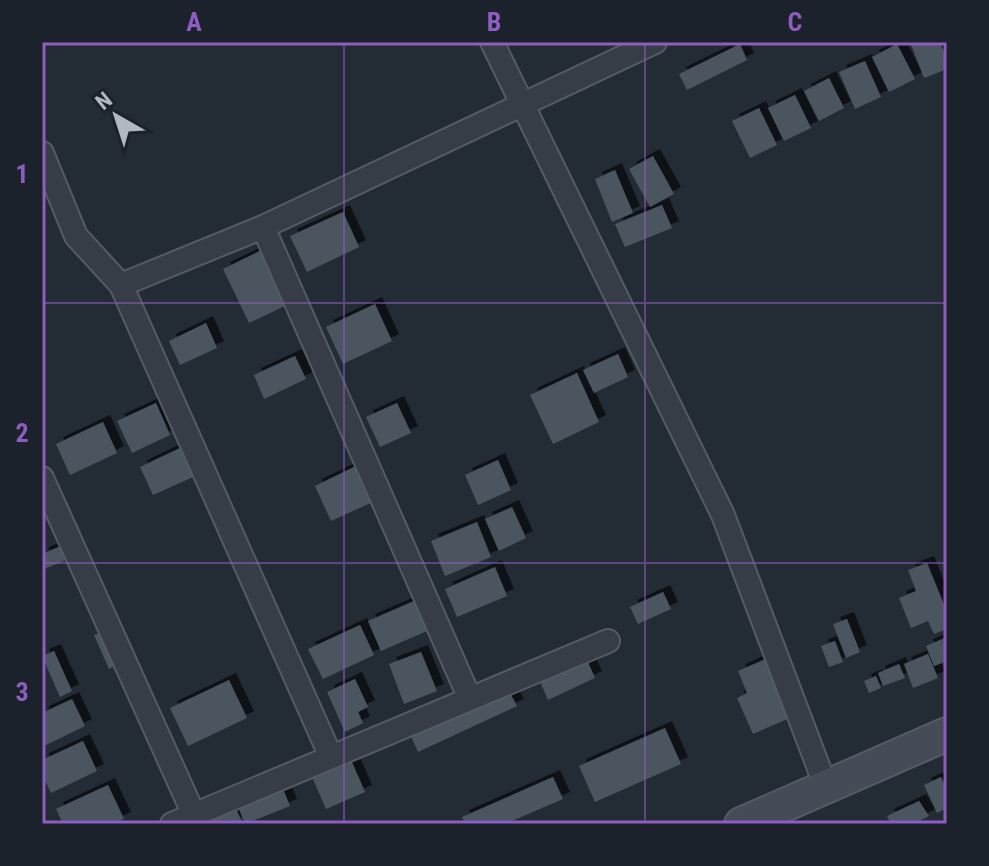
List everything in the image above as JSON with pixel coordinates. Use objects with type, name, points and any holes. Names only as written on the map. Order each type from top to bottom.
[{"type":"main road","points":[[741,824],[947,734]]},
{"type":"street","points":[[492,42],[723,515],[826,787]]},
{"type":"street","points":[[121,285],[263,227],[655,42]]},
{"type":"street","points":[[42,153],[76,236],[121,285],[331,757]]},
{"type":"street","points":[[263,227],[470,699]]},
{"type":"street","points":[[42,478],[194,815]]},
{"type":"street","points":[[172,824],[608,641]]},
{"type":"building","points":[[910,42],[940,42],[947,69],[924,78]]},
{"type":"building","points":[[740,44],[747,60],[687,90],[679,74]]},
{"type":"building","points":[[897,44],[915,79],[889,92],[872,57]]},
{"type":"building","points":[[865,61],[881,97],[855,109],[839,72]]},
{"type":"building","points":[[829,78],[844,108],[819,121],[804,91]]},
{"type":"building","points":[[795,95],[811,128],[784,141],[768,108]]},
{"type":"building","points":[[759,108],[777,145],[750,158],[732,121]]},
{"type":"building","points":[[653,156],[674,194],[650,207],[629,169]]},
{"type":"building","points":[[615,170],[633,213],[612,222],[595,179]]},
{"type":"building","points":[[662,205],[672,228],[625,247],[615,224]]},
{"type":"building","points":[[343,212],[359,247],[307,272],[290,236]]},
{"type":"building","points":[[262,250],[287,305],[249,323],[223,269]]},
{"type":"building","points":[[375,304],[392,341],[343,364],[326,327]]},
{"type":"building","points":[[206,323],[217,348],[180,365],[169,341]]},
{"type":"building","points":[[618,354],[628,377],[594,393],[583,370]]},
{"type":"building","points":[[295,356],[306,379],[264,399],[254,375]]},
{"type":"building","points":[[577,373],[599,422],[553,444],[530,395]]},
{"type":"building","points":[[156,403],[170,435],[132,453],[117,421]]},
{"type":"building","points":[[397,403],[411,433],[380,447],[366,417]]},
{"type":"building","points":[[103,422],[117,453],[70,475],[56,444]]},
{"type":"building","points":[[180,448],[193,477],[153,495],[140,467]]},
{"type":"building","points":[[498,460],[511,490],[478,505],[465,475]]},
{"type":"building","points":[[358,465],[375,501],[331,521],[315,486]]},
{"type":"building","points":[[512,507],[526,538],[499,551],[485,519]]},
{"type":"building","points":[[477,522],[491,557],[445,576],[431,541]]},
{"type":"building","points":[[61,546],[66,560],[42,570],[42,554]]},
{"type":"building","points":[[927,563],[947,612],[947,629],[934,634],[928,621],[911,628],[899,598],[916,591],[908,570]]},
{"type":"building","points":[[495,567],[507,596],[457,617],[445,589]]},
{"type":"building","points":[[663,592],[671,609],[638,624],[630,607]]},
{"type":"building","points":[[414,601],[427,631],[381,651],[368,621]]},
{"type":"building","points":[[847,619],[860,652],[846,658],[833,624]]},
{"type":"building","points":[[360,625],[374,655],[323,679],[308,649]]},
{"type":"building","points":[[107,630],[121,663],[109,669],[94,635]]},
{"type":"building","points":[[947,637],[947,661],[934,666],[926,646]]},
{"type":"building","points":[[835,641],[843,662],[829,667],[821,646]]},
{"type":"building","points":[[54,651],[72,691],[60,697],[42,656]]},
{"type":"building","points":[[421,652],[437,691],[404,704],[389,664]]},
{"type":"building","points":[[928,654],[938,678],[913,688],[904,664]]},
{"type":"building","points":[[585,656],[595,678],[548,700],[538,677]]},
{"type":"building","points":[[766,659],[792,717],[753,734],[737,698],[747,693],[738,671]]},
{"type":"building","points":[[899,664],[905,678],[883,686],[878,673]]},
{"type":"building","points":[[876,676],[881,688],[869,693],[864,681]]},
{"type":"building","points":[[355,679],[368,707],[358,712],[363,723],[345,732],[327,692]]},
{"type":"building","points":[[229,680],[247,718],[188,746],[170,708]]},
{"type":"building","points":[[509,691],[517,706],[418,752],[411,736]]},
{"type":"building","points":[[72,699],[85,726],[42,747],[42,713]]},
{"type":"building","points":[[665,728],[681,764],[595,802],[579,766]]},
{"type":"building","points":[[83,741],[97,771],[51,793],[42,774],[42,760]]},
{"type":"building","points":[[351,760],[365,792],[326,809],[312,777]]},
{"type":"building","points":[[553,777],[563,799],[505,824],[465,824],[462,817]]},
{"type":"building","points":[[941,777],[947,790],[947,808],[937,813],[924,785]]},
{"type":"building","points":[[108,785],[124,819],[112,824],[63,824],[56,809]]},
{"type":"building","points":[[283,789],[290,806],[245,824],[239,809]]},
{"type":"building","points":[[919,801],[929,816],[913,824],[891,824],[887,816]]},
{"type":"building","points":[[236,809],[243,824],[202,824]]}]
